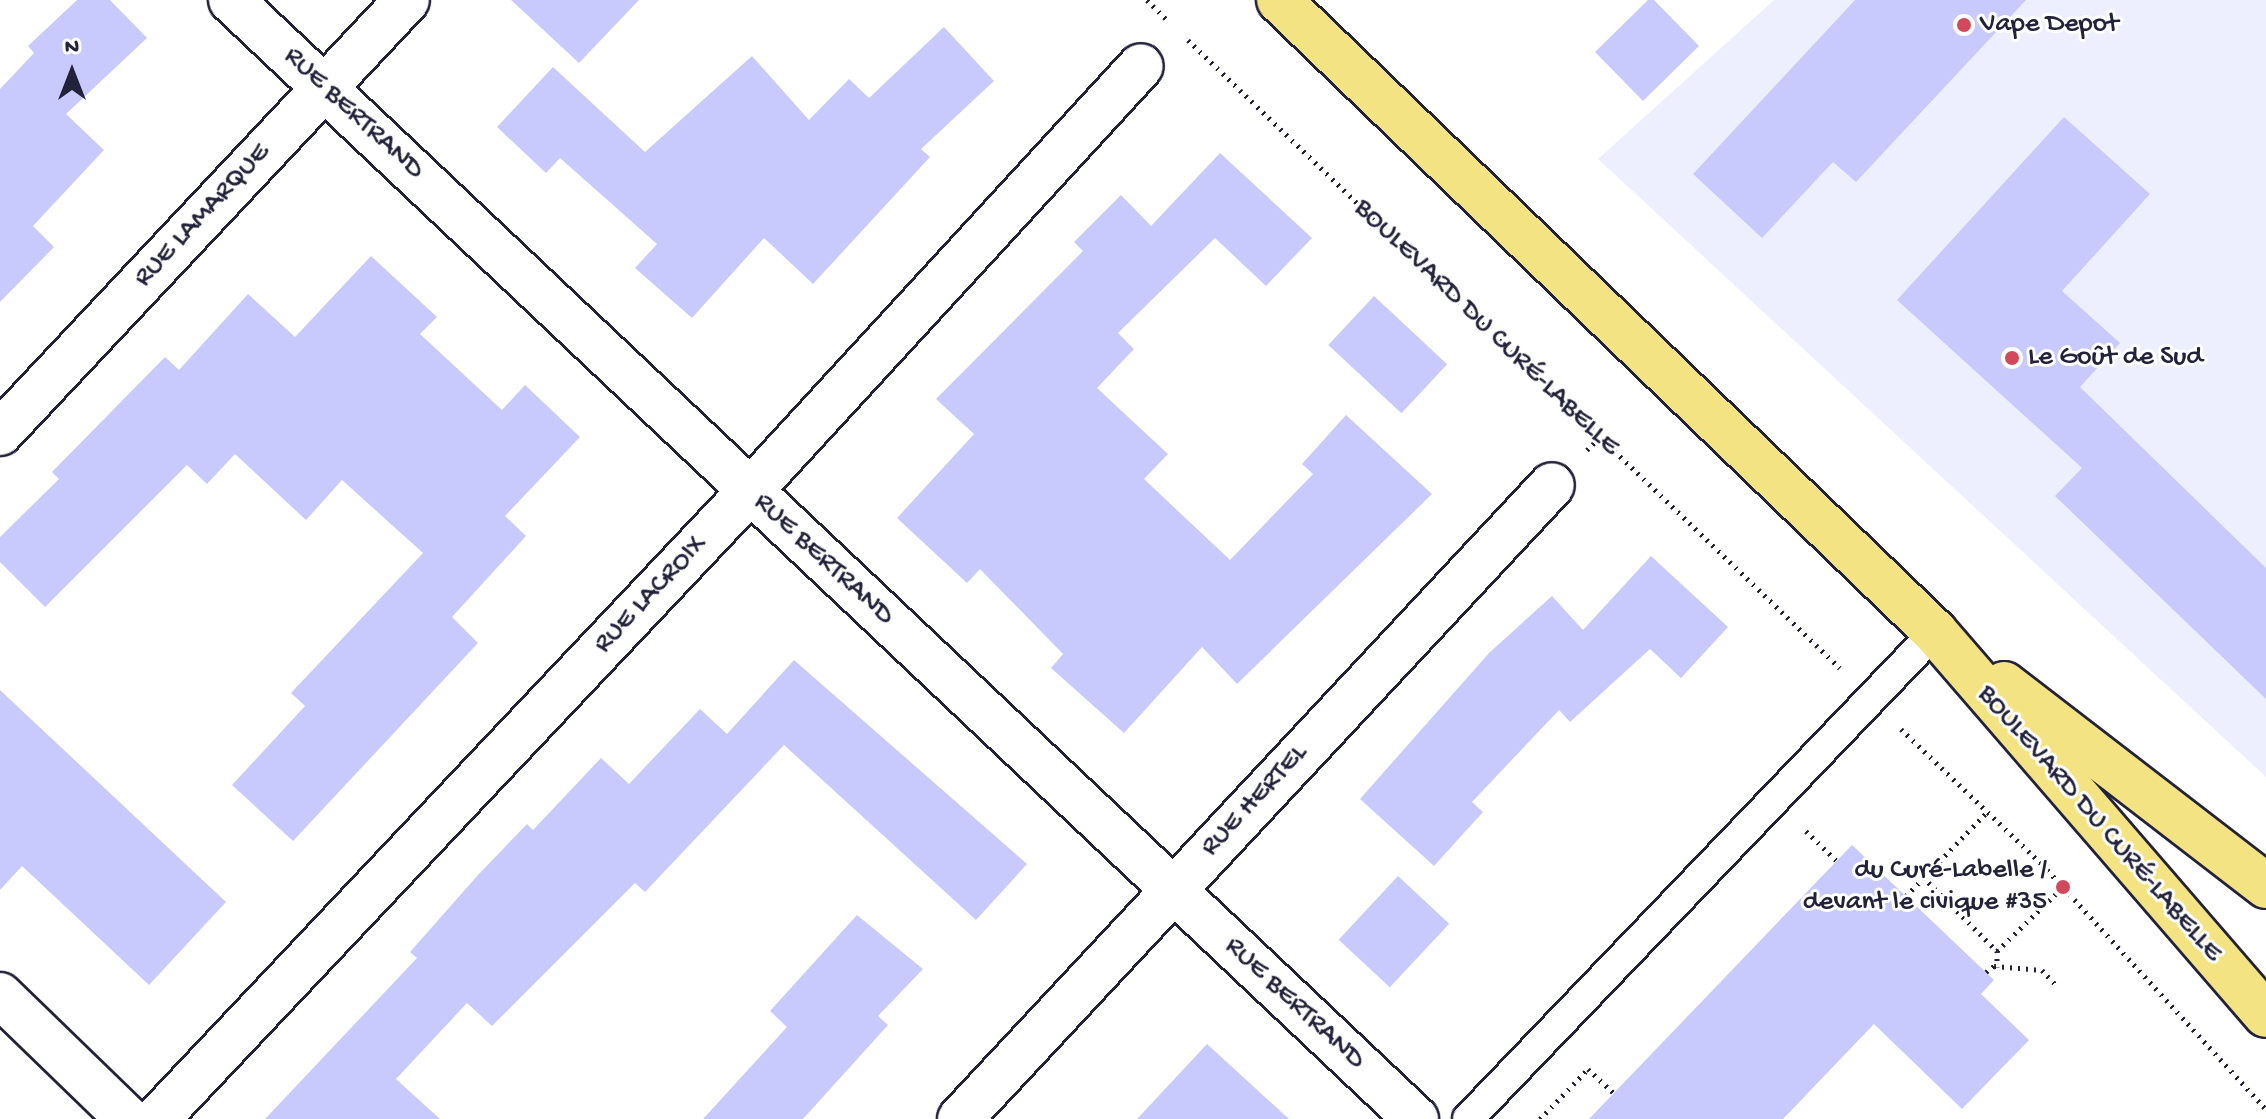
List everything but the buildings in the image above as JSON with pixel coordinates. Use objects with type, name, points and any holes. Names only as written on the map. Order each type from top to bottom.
[{"type":"main road","name":"BOULEVARD DU CURÉ-LABELLE","points":[[1279,0],[1935,632],[2266,1015]]},
{"type":"main road","name":"BOULEVARD DU CURÉ-LABELLE","points":[[1935,632],[2266,886]]},
{"type":"street","name":"RUE BERTRAND","points":[[231,0],[1416,1119]]},
{"type":"street","name":"RUE LAMARQUE","points":[[0,433],[407,0]]},
{"type":"street","name":"RUE LACROIX","points":[[157,1119],[750,491],[1141,66]]},
{"type":"street","name":"RUE HERTEL","points":[[960,1119],[1552,485]]},
{"type":"street","points":[[0,995],[128,1119]]},
{"type":"lane","points":[[1468,1119],[1935,632]]},
{"type":"path","points":[[1147,0],[1170,22]]},
{"type":"path","name":"BOULEVARD DU CURÉ-LABELLE","points":[[1181,33],[1827,655]]},
{"type":"path","points":[[1919,747],[2063,887],[2266,1109]]},
{"type":"path","points":[[1906,896],[1988,811]]},
{"type":"path","points":[[1821,847],[1837,861]]},
{"type":"path","points":[[1923,877],[1997,951],[1997,967]]},
{"type":"path","points":[[1997,951],[2063,887]]},
{"type":"path","points":[[1986,972],[1997,967],[2042,970],[2055,984]]},
{"type":"path","points":[[1540,1119],[1588,1069],[1614,1093]]},
{"type":"shaded area","points":[[1774,0],[2266,0],[2266,777],[1598,159]]},
{"type":"place","name":"Vape Depot","points":[[1964,25]]},
{"type":"place","name":"Le Goût de Sud","points":[[2012,358]]},
{"type":"place","name":"du Curé-Labelle / devant le civique #35","points":[[2063,887]]}]
